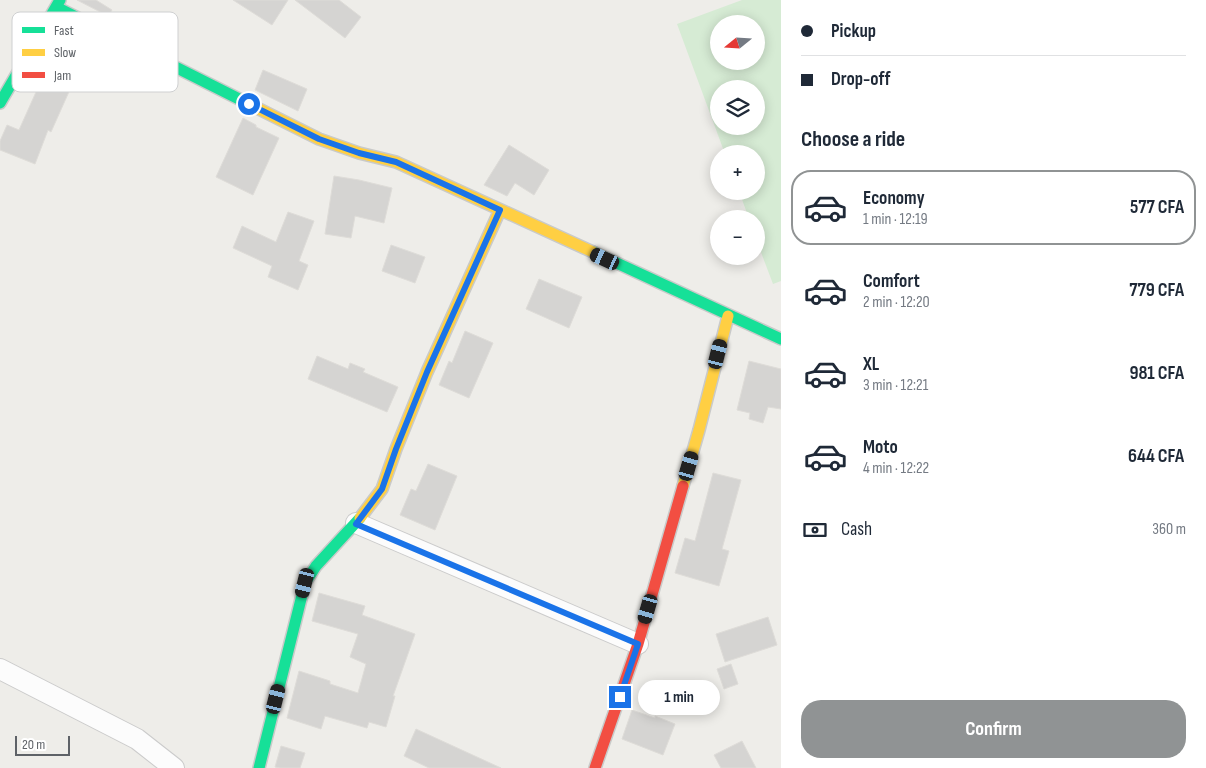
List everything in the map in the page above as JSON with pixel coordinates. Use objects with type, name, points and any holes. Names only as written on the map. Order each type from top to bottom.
[{"type":"street","points":[[58,3],[75,12]]},
{"type":"street","points":[[178,66],[319,139],[359,153],[396,162],[781,339]]},
{"type":"street","points":[[0,103],[12,82]]},
{"type":"street","points":[[260,768],[305,583],[316,566],[356,524],[382,489],[427,372],[500,210]]},
{"type":"street","points":[[595,768],[638,644],[699,430],[728,316]]},
{"type":"street","points":[[356,524],[638,644]]},
{"type":"street","points":[[0,669],[137,739],[173,768]]},
{"type":"green space","points":[[742,0],[781,0],[781,281],[773,284],[765,263],[765,210],[746,210],[742,200],[765,200],[765,145],[722,145],[718,135],[765,135],[765,80],[710,80],[710,113],[677,24]]},
{"type":"building","points":[[77,0],[96,0],[112,10],[111,12],[100,12]]},
{"type":"building","points":[[233,0],[288,0],[272,25]]},
{"type":"building","points":[[295,0],[339,0],[361,17],[345,38]]},
{"type":"building","points":[[263,70],[307,89],[298,111],[255,90]]},
{"type":"building","points":[[36,92],[69,92],[51,132],[48,130],[35,164],[0,150],[0,141],[7,125],[19,130]]},
{"type":"building","points":[[243,118],[256,125],[256,127],[279,138],[253,195],[216,177]]},
{"type":"building","points":[[509,145],[549,170],[534,195],[515,183],[507,196],[484,185]]},
{"type":"building","points":[[334,176],[392,188],[384,223],[355,216],[351,238],[325,234]]},
{"type":"building","points":[[288,212],[314,221],[299,261],[308,265],[298,290],[268,277],[272,266],[233,248],[242,226],[276,242]]},
{"type":"building","points":[[391,245],[425,257],[415,283],[382,271]]},
{"type":"building","points":[[539,279],[582,297],[569,328],[526,309]]},
{"type":"building","points":[[465,331],[493,343],[469,398],[439,385],[449,361],[452,363]]},
{"type":"building","points":[[317,356],[348,369],[350,363],[365,369],[363,372],[398,387],[387,412],[308,379]]},
{"type":"building","points":[[749,361],[781,369],[781,409],[768,407],[763,423],[749,419],[750,413],[737,410]]},
{"type":"building","points":[[428,464],[457,476],[435,530],[400,515],[411,489],[416,491]]},
{"type":"building","points":[[713,473],[741,480],[722,549],[729,551],[719,586],[675,573],[685,538],[695,541]]},
{"type":"building","points":[[319,593],[365,606],[362,615],[415,634],[393,696],[395,696],[386,727],[369,722],[367,728],[325,716],[321,729],[287,718],[299,671],[358,693],[366,664],[350,657],[358,634],[312,621]]},
{"type":"building","points":[[768,617],[777,645],[725,662],[716,634]]},
{"type":"building","points":[[731,664],[738,684],[724,689],[717,669]]},
{"type":"building","points":[[632,710],[675,724],[663,755],[622,739]]},
{"type":"building","points":[[416,729],[501,768],[429,768],[404,756]]},
{"type":"building","points":[[742,741],[756,768],[721,768],[714,755]]},
{"type":"building","points":[[281,746],[305,753],[300,768],[275,767]]},
{"type":"traffic: fast","points":[[53,12],[60,0]]},
{"type":"traffic: fast","points":[[56,7],[66,12]]},
{"type":"traffic: fast","points":[[178,68],[247,103]]},
{"type":"traffic: fast","points":[[0,103],[12,82]]},
{"type":"traffic: fast","points":[[593,252],[781,339]]},
{"type":"traffic: fast","points":[[259,768],[305,583],[316,566],[360,518]]},
{"type":"traffic: slow","points":[[247,103],[319,139],[359,153],[396,162],[593,252]]},
{"type":"traffic: slow","points":[[360,518],[382,489],[427,372],[500,210]]},
{"type":"traffic: slow","points":[[683,486],[728,316]]},
{"type":"traffic: jam","points":[[595,768],[638,644],[683,486]]},
{"type":"route","points":[[249,104],[319,139],[359,153],[396,162],[500,210],[427,372],[382,489],[356,524],[638,644],[620,697]]}]
